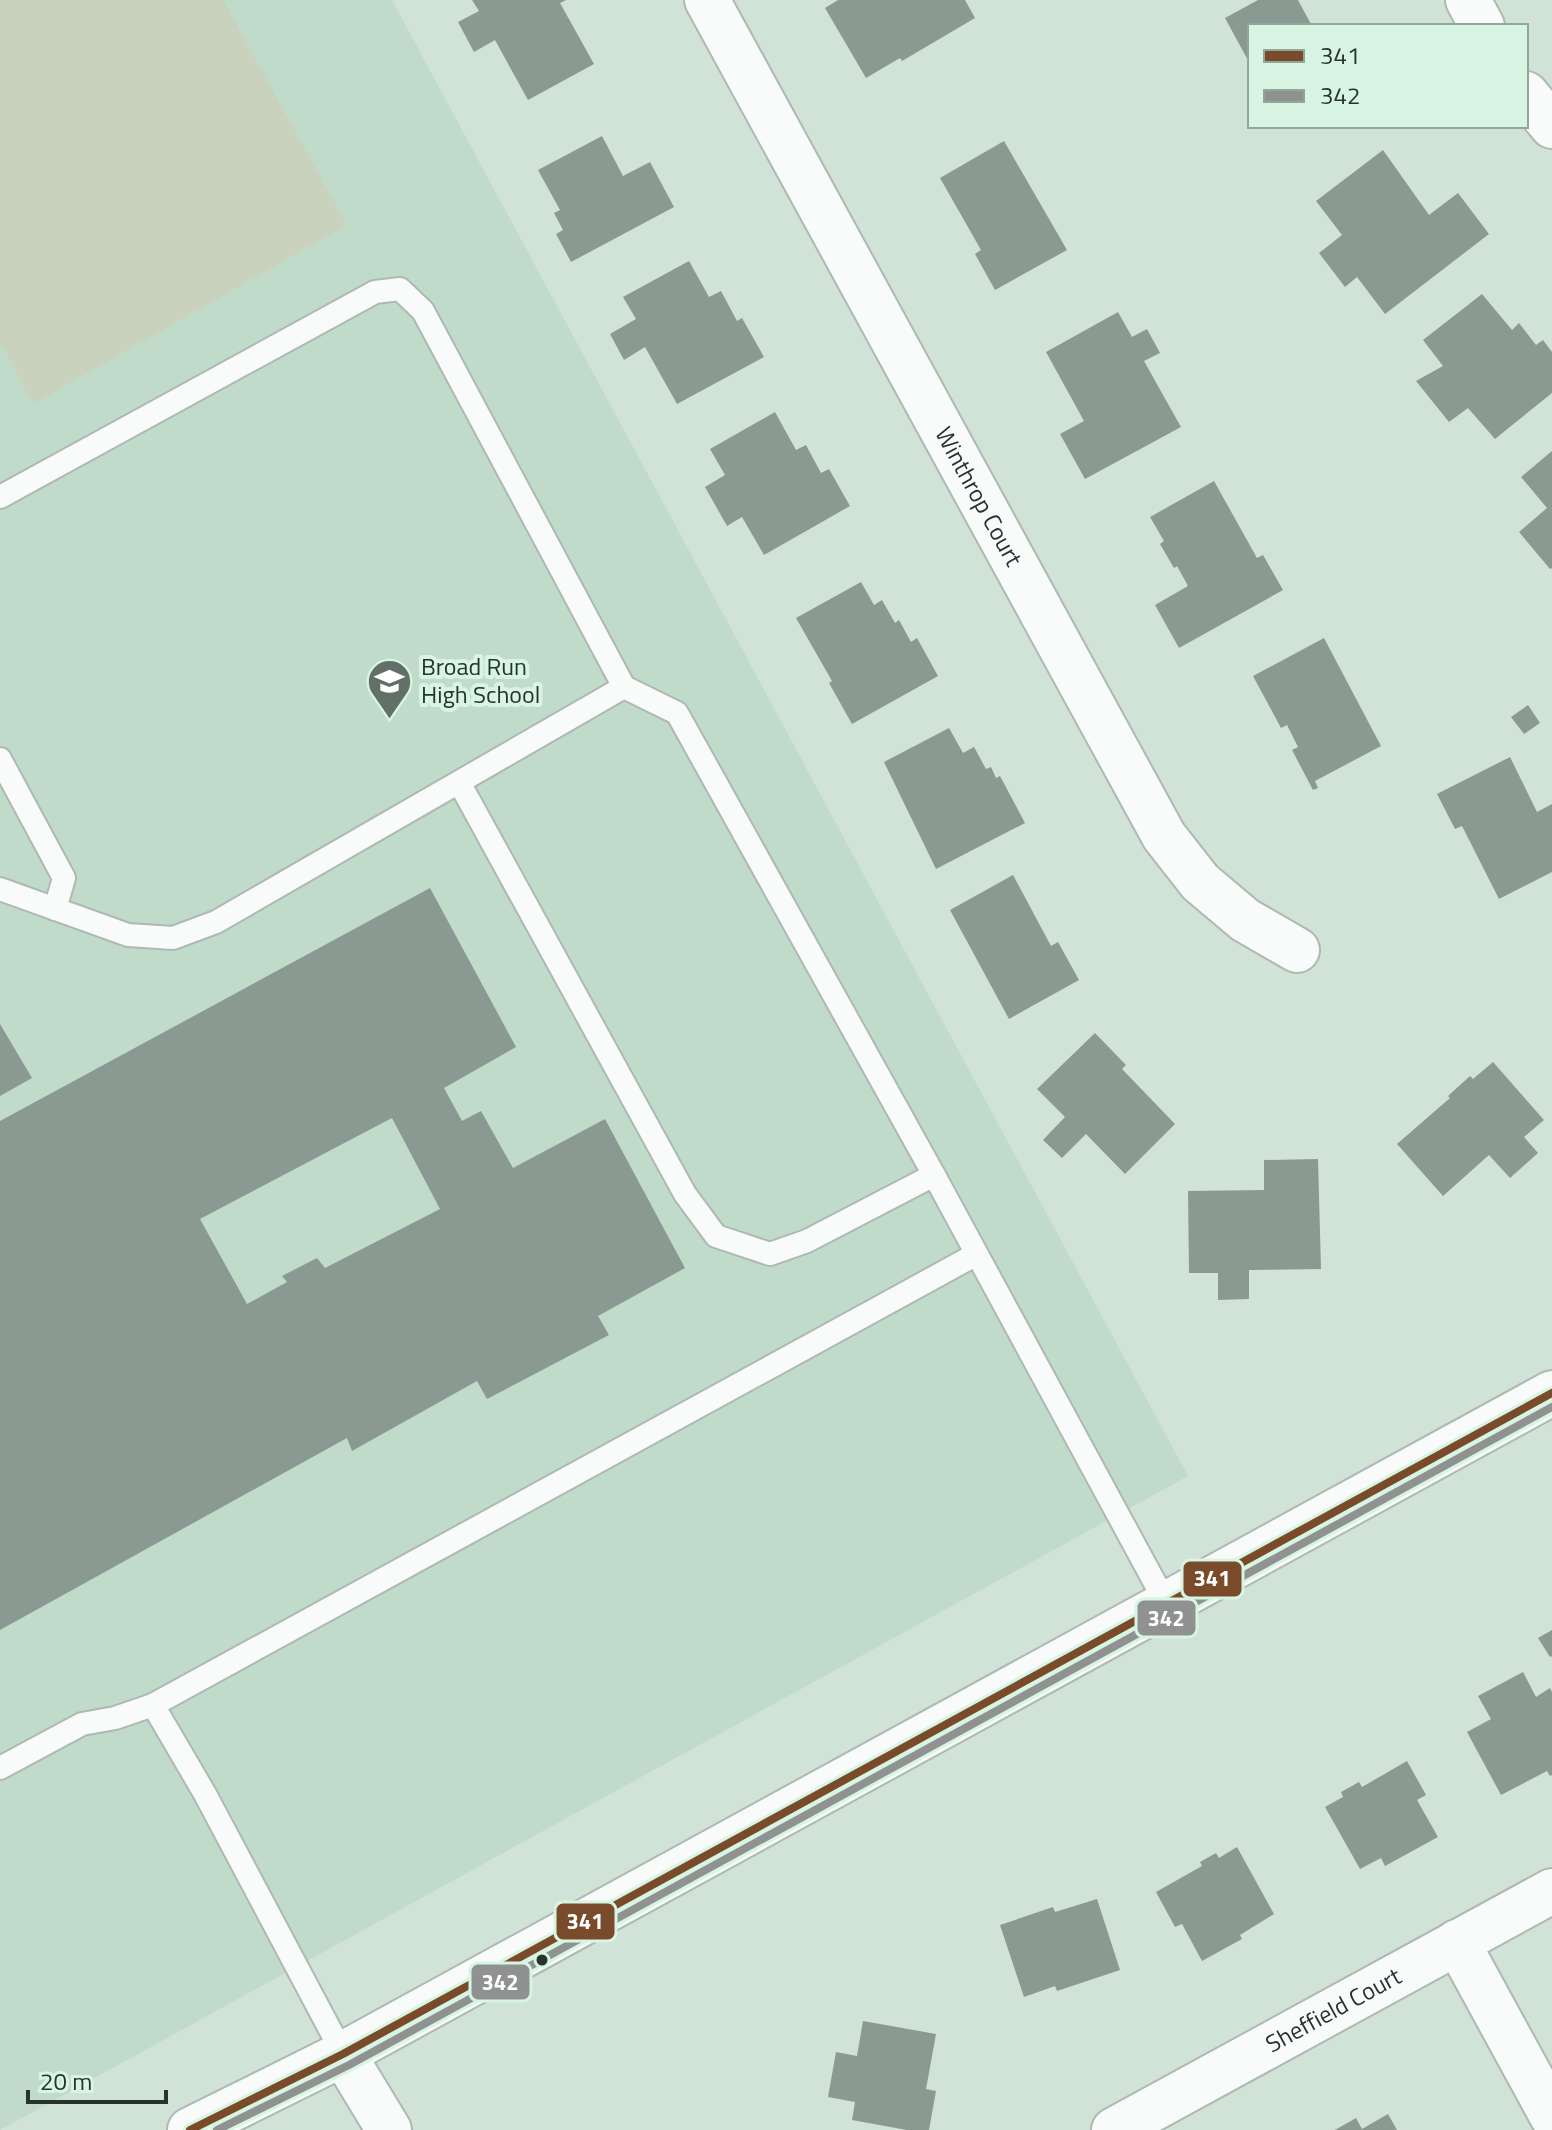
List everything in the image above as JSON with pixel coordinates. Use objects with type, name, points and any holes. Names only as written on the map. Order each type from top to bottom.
[{"type":"street","name":"Winthrop Court","points":[[707,0],[1164,836],[1200,882],[1245,920],[1297,950]]},
{"type":"street","points":[[1468,0],[1481,24]]},
{"type":"street","points":[[1528,96],[1552,126]]},
{"type":"street","points":[[190,2130],[343,2054],[1552,1393]]},
{"type":"street","name":"Sheffield Court","points":[[1114,2130],[1552,1891]]},
{"type":"street","points":[[1457,1942],[1552,2116]]},
{"type":"street","points":[[343,2054],[389,2130]]},
{"type":"lane","points":[[0,497],[375,292],[400,289],[423,311],[624,687],[677,713],[934,1175],[1167,1605]]},
{"type":"lane","points":[[0,889],[128,935],[173,938],[216,922],[624,687]]},
{"type":"lane","points":[[0,759],[64,878],[55,909]]},
{"type":"lane","points":[[460,784],[685,1194],[716,1236],[770,1254],[807,1241],[934,1175]]},
{"type":"lane","points":[[0,1768],[82,1724],[115,1718],[153,1705],[975,1255]]},
{"type":"lane","points":[[153,1705],[205,1794],[343,2054]]},
{"type":"shaded area","name":"Broad Run High School","points":[[0,0],[392,0],[1188,1476],[0,2130]]},
{"type":"shaded area","points":[[0,0],[223,0],[347,225],[33,404],[0,342]]},
{"type":"building","points":[[472,0],[566,0],[560,3],[594,64],[528,100],[495,40],[474,52],[458,22],[479,11]]},
{"type":"building","points":[[838,0],[965,0],[975,18],[902,61],[900,58],[866,78],[825,8]]},
{"type":"building","points":[[1258,0],[1298,0],[1311,24],[1248,24],[1248,60],[1225,18]]},
{"type":"building","points":[[602,136],[623,176],[650,162],[674,207],[571,262],[556,234],[563,230],[554,213],[560,210],[538,170]]},
{"type":"building","points":[[1004,141],[1067,250],[995,290],[975,254],[981,250],[940,178]]},
{"type":"building","points":[[1383,150],[1429,215],[1458,193],[1489,234],[1385,314],[1357,277],[1345,287],[1319,253],[1342,235],[1316,201]]},
{"type":"building","points":[[689,261],[709,297],[721,291],[737,321],[742,318],[764,357],[677,404],[645,347],[624,360],[610,334],[636,319],[623,297]]},
{"type":"building","points":[[1482,294],[1512,330],[1519,323],[1536,345],[1543,340],[1552,352],[1552,393],[1495,439],[1468,408],[1449,422],[1416,381],[1443,366],[1423,340]]},
{"type":"building","points":[[1118,312],[1132,337],[1147,329],[1160,353],[1144,361],[1181,427],[1085,479],[1060,434],[1084,421],[1046,352]]},
{"type":"building","points":[[775,412],[796,450],[806,445],[821,473],[829,469],[850,506],[764,555],[742,517],[727,526],[705,487],[725,475],[710,449]]},
{"type":"building","points":[[1552,451],[1550,569],[1519,532],[1547,508],[1521,477]]},
{"type":"building","points":[[1214,481],[1257,558],[1263,555],[1283,590],[1179,648],[1155,605],[1188,586],[1160,544],[1164,541],[1150,517]]},
{"type":"building","points":[[861,582],[874,605],[882,600],[895,623],[899,620],[911,642],[917,638],[938,676],[852,724],[829,683],[832,681],[796,618]]},
{"type":"building","points":[[1324,638],[1381,746],[1315,781],[1318,788],[1313,790],[1292,750],[1298,747],[1287,725],[1281,728],[1253,676]]},
{"type":"building","points":[[1528,705],[1540,723],[1524,734],[1511,717]]},
{"type":"building","points":[[949,728],[963,753],[974,747],[986,769],[991,767],[996,778],[1000,776],[1025,823],[936,869],[884,762]]},
{"type":"building","points":[[1510,757],[1537,812],[1552,804],[1552,872],[1499,899],[1462,826],[1455,829],[1437,794]]},
{"type":"building","points":[[1013,875],[1051,946],[1058,942],[1079,980],[1009,1019],[950,910]]},
{"type":"building","points":[[430,888],[516,1047],[444,1088],[462,1121],[481,1111],[513,1168],[605,1119],[685,1268],[598,1316],[609,1335],[487,1399],[477,1381],[352,1451],[347,1438],[0,1630],[0,1121]],"holes":[[[392,1118],[440,1209],[325,1268],[317,1258],[282,1276],[287,1282],[247,1304],[200,1219]]]},
{"type":"building","points":[[0,1024],[32,1078],[0,1096]]},
{"type":"building","points":[[1095,1033],[1126,1065],[1122,1069],[1175,1124],[1125,1174],[1086,1134],[1062,1158],[1043,1140],[1065,1117],[1037,1089]]},
{"type":"building","points":[[1493,1062],[1544,1120],[1524,1137],[1538,1153],[1510,1178],[1489,1155],[1443,1196],[1397,1144],[1450,1098],[1448,1096],[1470,1076],[1473,1079]]},
{"type":"building","points":[[1318,1159],[1321,1269],[1249,1270],[1249,1299],[1218,1300],[1218,1273],[1189,1273],[1188,1191],[1264,1190],[1264,1160]]},
{"type":"building","points":[[1552,1630],[1552,1656],[1550,1657],[1538,1638]]},
{"type":"building","points":[[1523,1672],[1536,1697],[1550,1688],[1552,1692],[1552,1775],[1547,1771],[1501,1795],[1467,1732],[1491,1719],[1478,1696]]},
{"type":"building","points":[[1407,1761],[1426,1795],[1417,1800],[1438,1837],[1385,1866],[1381,1858],[1360,1869],[1325,1807],[1343,1797],[1341,1792],[1359,1782],[1362,1787]]},
{"type":"building","points":[[1237,1847],[1274,1914],[1240,1935],[1242,1939],[1202,1961],[1182,1924],[1175,1927],[1156,1892],[1202,1866],[1200,1862],[1216,1853],[1219,1858]]},
{"type":"building","points":[[1097,1899],[1120,1970],[1057,1991],[1055,1986],[1024,1997],[1000,1925],[1053,1907],[1055,1912]]},
{"type":"building","points":[[863,2021],[936,2034],[926,2089],[936,2091],[929,2130],[907,2130],[852,2120],[855,2102],[828,2097],[836,2052],[857,2056]]},
{"type":"building","points":[[1388,2114],[1397,2130],[1335,2130],[1356,2118],[1362,2129]]},
{"type":"transit line","name":"341","points":[[190,2130],[343,2054],[1552,1393]]},
{"type":"transit line","name":"342","points":[[217,2130],[349,2065],[1552,1407]]},
{"type":"place","name":"Broad Run High School","points":[[390,720]]}]
